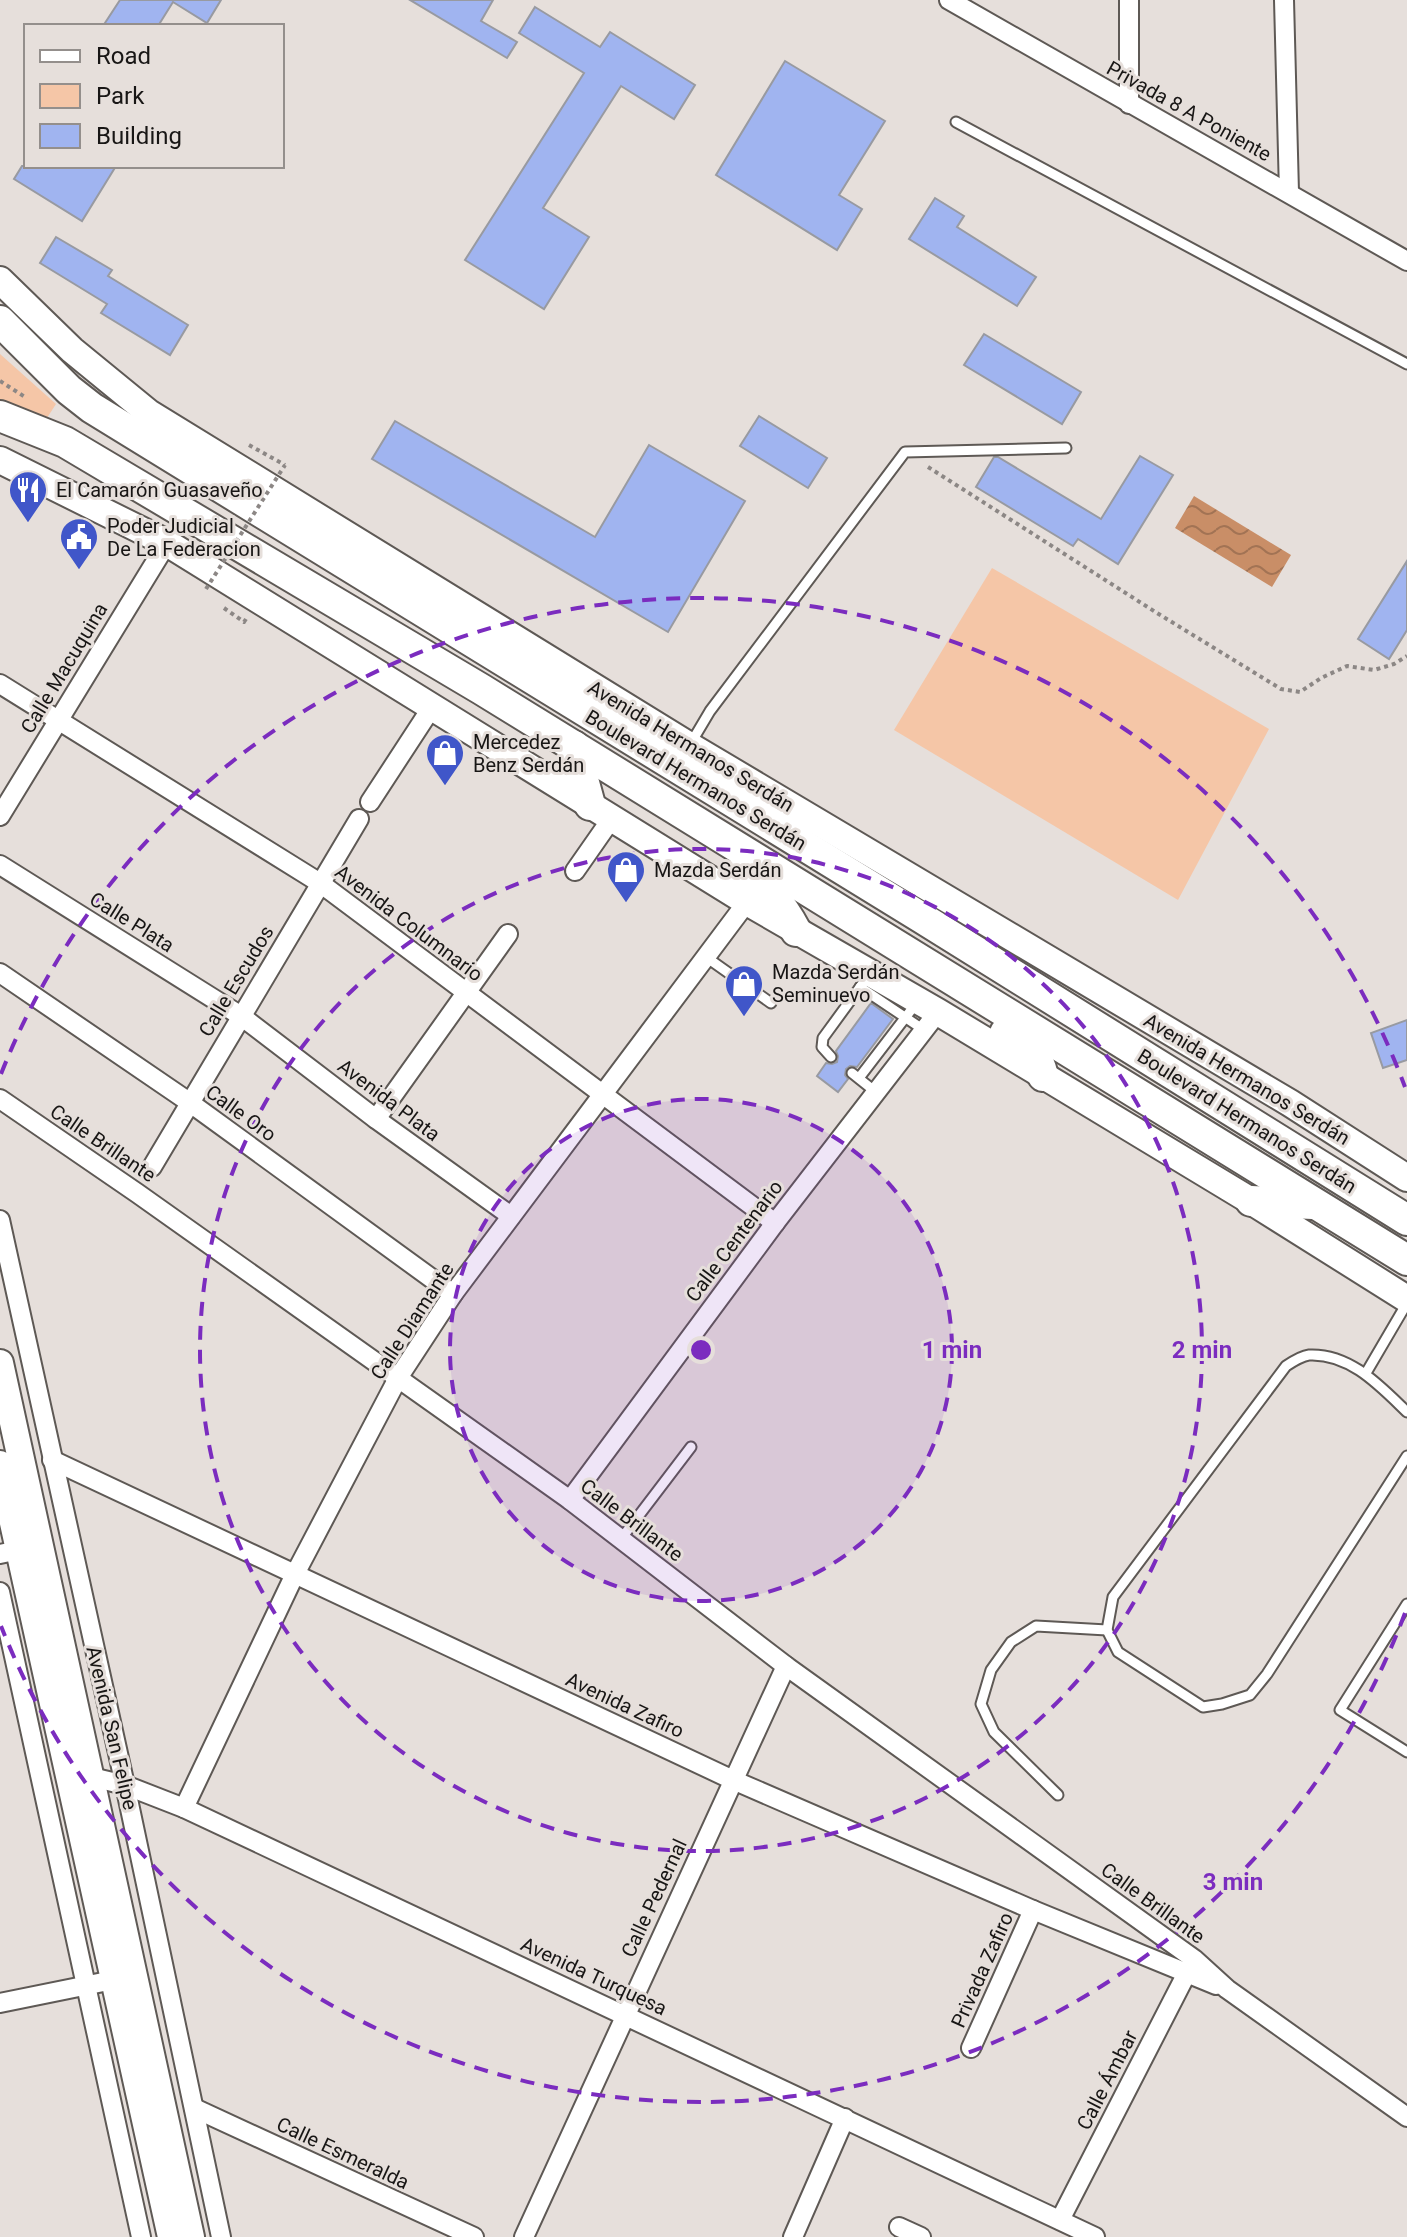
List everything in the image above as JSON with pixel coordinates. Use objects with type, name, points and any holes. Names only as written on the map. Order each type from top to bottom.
[{"type":"main road","name":"Avenida Hermanos Serdán","points":[[0,280],[72,350],[149,413],[690,746],[1276,1095],[1407,1178]]},
{"type":"main road","name":"Boulevard Hermanos Serdán","points":[[0,321],[69,390],[92,408],[1407,1220]]},
{"type":"main road","name":"Boulevard Hermanos Serdán","points":[[0,416],[65,442],[481,689],[1407,1260]]},
{"type":"main road","points":[[0,460],[167,543],[796,931],[921,1015],[1043,1076],[1251,1201],[1407,1301]]},
{"type":"main road","points":[[574,746],[601,812]]},
{"type":"main road","points":[[711,831],[724,855],[772,893],[785,909],[796,931]]},
{"type":"main road","points":[[945,976],[949,990],[960,1002],[1032,1051],[1040,1061],[1043,1076]]},
{"type":"main road","points":[[1359,1191],[1407,1202]]},
{"type":"main road","points":[[1251,1201],[1315,1204]]},
{"type":"main road","name":"Avenida San Felipe","points":[[0,1363],[19,1550]]},
{"type":"main road","name":"Avenida San Felipe","points":[[0,1464],[19,1550],[78,1774],[124,1978],[191,2237]]},
{"type":"main road","name":"Avenida San Felipe","points":[[124,1978],[171,2237]]},
{"type":"street","name":"Privada 8 A Poniente","points":[[949,0],[1407,261]]},
{"type":"street","points":[[984,0],[984,21]]},
{"type":"street","points":[[1129,0],[1129,104]]},
{"type":"street","points":[[1284,0],[1289,192]]},
{"type":"street","name":"Calle Macuquina","points":[[0,816],[167,543]]},
{"type":"street","name":"Avenida Columnario","points":[[0,684],[320,883],[775,1223]]},
{"type":"street","points":[[370,802],[432,707]]},
{"type":"street","points":[[575,871],[601,812]]},
{"type":"street","name":"Calle Escudos","points":[[152,1167],[359,819]]},
{"type":"street","name":"Calle Plata","points":[[0,865],[241,1016]]},
{"type":"street","name":"Calle Diamante","points":[[184,1808],[295,1574],[398,1378],[453,1294],[747,902]]},
{"type":"street","points":[[376,1119],[508,934]]},
{"type":"street","name":"Calle Oro","points":[[0,973],[189,1102],[453,1294]]},
{"type":"street","name":"Calle Centenario","points":[[570,1500],[775,1223],[877,1093],[921,1015]]},
{"type":"street","name":"Avenida Plata","points":[[241,1016],[376,1119],[511,1216]]},
{"type":"street","name":"Calle Brillante","points":[[0,1099],[570,1500],[786,1666],[1190,1966],[1407,2117]]},
{"type":"street","name":"Avenida San Felipe","points":[[0,1220],[221,2237]]},
{"type":"street","name":"Avenida Zafiro","points":[[52,1460],[733,1780],[1033,1910],[1190,1966]]},
{"type":"street","points":[[0,1592],[141,2237]]},
{"type":"street","name":"Calle Pedernal","points":[[524,2237],[786,1666]]},
{"type":"street","name":"Avenida Turquesa","points":[[78,1774],[125,1785],[184,1808],[1095,2237]]},
{"type":"street","name":"Privada Zafiro","points":[[971,2048],[1033,1910]]},
{"type":"street","name":"Calle Ámbar","points":[[1060,2220],[1190,1966]]},
{"type":"street","points":[[0,2003],[124,1978]]},
{"type":"street","name":"Calle Esmeralda","points":[[194,2108],[474,2237]]},
{"type":"street","points":[[793,2237],[845,2118]]},
{"type":"street","points":[[899,2227],[920,2237]]},
{"type":"lane","points":[[956,122],[1407,364]]},
{"type":"lane","points":[[690,746],[710,711],[905,452],[1066,448]]},
{"type":"lane","points":[[706,957],[771,1003]]},
{"type":"lane","points":[[831,1057],[821,1042],[865,980]]},
{"type":"lane","points":[[877,1093],[856,1076],[921,1015]]},
{"type":"lane","points":[[1366,1373],[1407,1301]]},
{"type":"lane","points":[[1407,1412],[1366,1373],[1334,1359],[1307,1355],[1286,1366],[1113,1597],[1107,1630],[1118,1652],[1203,1707],[1250,1695],[1267,1674],[1407,1456]]},
{"type":"lane","points":[[621,1539],[691,1447]]},
{"type":"lane","points":[[1407,1604],[1340,1710],[1407,1752]]},
{"type":"lane","points":[[1058,1795],[994,1732],[981,1704],[991,1670],[1011,1642],[1036,1626],[1107,1630]]},
{"type":"path","points":[[206,589],[285,465],[247,444]]},
{"type":"path","points":[[905,452],[1281,689],[1300,692],[1347,666],[1374,670],[1407,656]]},
{"type":"green space","points":[[0,354],[56,404],[45,421],[0,404]]},
{"type":"green space","points":[[992,568],[1269,729],[1178,900],[894,730]]},
{"type":"water","points":[[1194,496],[1291,555],[1272,587],[1175,528]]},
{"type":"building","points":[[120,0],[221,0],[207,23],[173,2],[159,24],[104,24]]},
{"type":"building","points":[[410,0],[493,0],[481,21],[517,42],[507,58]]},
{"type":"building","points":[[535,7],[600,47],[610,32],[695,85],[674,119],[621,86],[543,208],[589,237],[544,309],[465,260],[584,73],[519,33]]},
{"type":"building","points":[[785,61],[885,121],[839,195],[862,209],[837,250],[716,175]]},
{"type":"building","points":[[22,166],[115,168],[82,221],[14,179]]},
{"type":"building","points":[[935,198],[964,216],[957,227],[1036,277],[1017,306],[909,239]]},
{"type":"building","points":[[56,237],[112,270],[108,276],[188,325],[170,355],[101,313],[107,304],[40,263]]},
{"type":"building","points":[[984,334],[1081,392],[1062,424],[964,365]]},
{"type":"building","points":[[759,416],[827,458],[808,488],[740,446]]},
{"type":"building","points":[[395,421],[595,537],[649,445],[745,501],[668,632],[372,459]]},
{"type":"building","points":[[1140,456],[1173,475],[1118,564],[1078,539],[1073,546],[976,487],[994,457],[998,457],[1101,519]]},
{"type":"building","points":[[1407,561],[1407,630],[1389,659],[1358,639]]},
{"type":"building","points":[[871,1003],[893,1019],[857,1067],[846,1069],[848,1079],[838,1092],[817,1076],[826,1063],[837,1062],[836,1051]]},
{"type":"building","points":[[1407,1020],[1407,1060],[1383,1068],[1371,1033]]},
{"type":"place","name":"El Camarón Guasaveño","points":[[28,524]]},
{"type":"place","name":"Poder Judicial De La Federacion","points":[[79,571]]},
{"type":"place","name":"Mercedez Benz Serdán","points":[[445,787]]},
{"type":"place","name":"Mazda Serdán","points":[[626,904]]},
{"type":"place","name":"Mazda Serdán Seminuevo","points":[[744,1018]]}]
